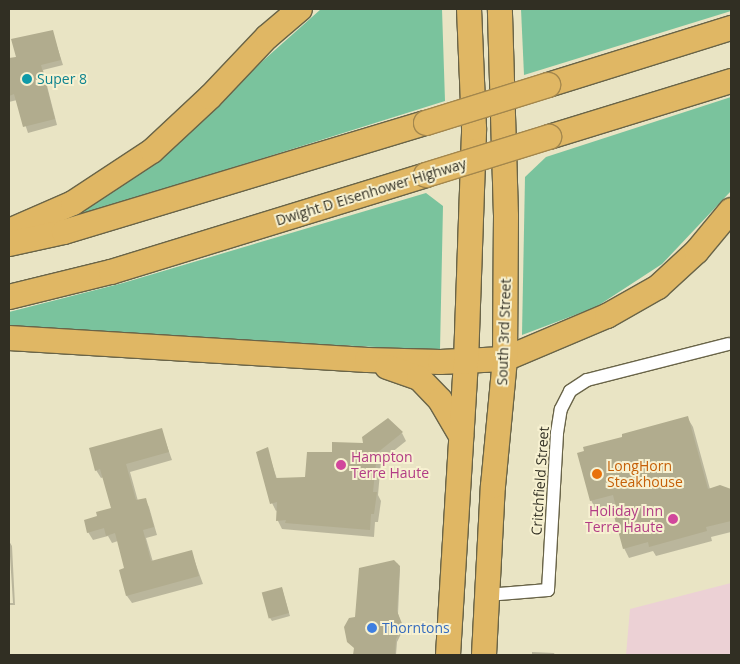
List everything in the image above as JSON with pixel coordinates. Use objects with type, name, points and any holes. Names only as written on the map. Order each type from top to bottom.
[{"type":"highway","points":[[9,231],[73,203],[152,151],[210,97],[267,37],[300,9]]},
{"type":"highway","points":[[448,655],[466,362],[474,128],[469,9]]},
{"type":"highway","name":"South 3rd Street","points":[[484,655],[494,486],[505,359],[506,216],[500,9]]},
{"type":"highway","points":[[9,244],[64,232],[426,123],[731,28]]},
{"type":"highway","name":"Dwight D Eisenhower Highway","points":[[9,298],[111,272],[731,81]]},
{"type":"highway","points":[[9,338],[367,360],[466,362],[505,359],[607,316],[658,287],[697,251],[731,210]]},
{"type":"highway","points":[[367,360],[419,378],[440,400],[461,436]]},
{"type":"street","name":"Critchfield Street","points":[[487,596],[548,590],[557,433],[561,409],[570,390],[587,380],[728,344]]},
{"type":"shaded area","points":[[731,583],[731,655],[626,655],[630,609]]},
{"type":"green space","points":[[321,9],[442,9],[445,101],[66,220],[64,216],[228,92]]},
{"type":"green space","points":[[521,9],[731,9],[731,11],[524,75]]},
{"type":"green space","points":[[731,97],[731,191],[662,264],[596,307],[522,335],[525,177],[546,157]]},
{"type":"green space","points":[[426,193],[443,206],[440,350],[9,330],[9,312],[123,283]]},
{"type":"building","name":"Super 8","points":[[53,30],[61,60],[41,65],[55,119],[23,127],[14,94],[9,96],[9,58],[16,57],[11,39]]},
{"type":"building","points":[[688,416],[708,489],[720,485],[731,489],[731,521],[706,527],[707,531],[649,547],[648,542],[623,549],[614,516],[618,515],[613,495],[590,501],[577,453],[584,451],[583,447],[622,437],[622,434]]},
{"type":"building","name":"Hampton Terre Haute","points":[[388,418],[403,432],[377,453],[373,492],[377,492],[374,514],[371,514],[370,530],[285,523],[286,520],[276,521],[277,502],[270,504],[256,452],[268,447],[276,478],[305,477],[307,452],[332,452],[332,442],[363,443],[362,437]]},
{"type":"building","points":[[162,428],[169,452],[126,464],[136,500],[146,498],[154,527],[143,530],[151,561],[192,550],[199,576],[126,596],[119,570],[124,568],[115,533],[106,536],[104,528],[87,533],[84,520],[97,516],[96,512],[111,508],[100,469],[95,471],[89,448]]},
{"type":"building","points":[[394,560],[400,566],[397,611],[403,626],[396,639],[395,655],[353,655],[354,648],[347,642],[344,627],[349,618],[355,617],[359,568]]},
{"type":"building","points":[[282,587],[289,613],[269,619],[262,592]]},
{"type":"place","name":"Super 8","points":[[27,79]]},
{"type":"place","name":"Hampton Terre Haute","points":[[341,465]]},
{"type":"place","name":"LongHorn Steakhouse","points":[[597,474]]},
{"type":"place","name":"Holiday Inn Terre Haute","points":[[673,519]]},
{"type":"place","name":"Thorntons","points":[[372,628]]}]
